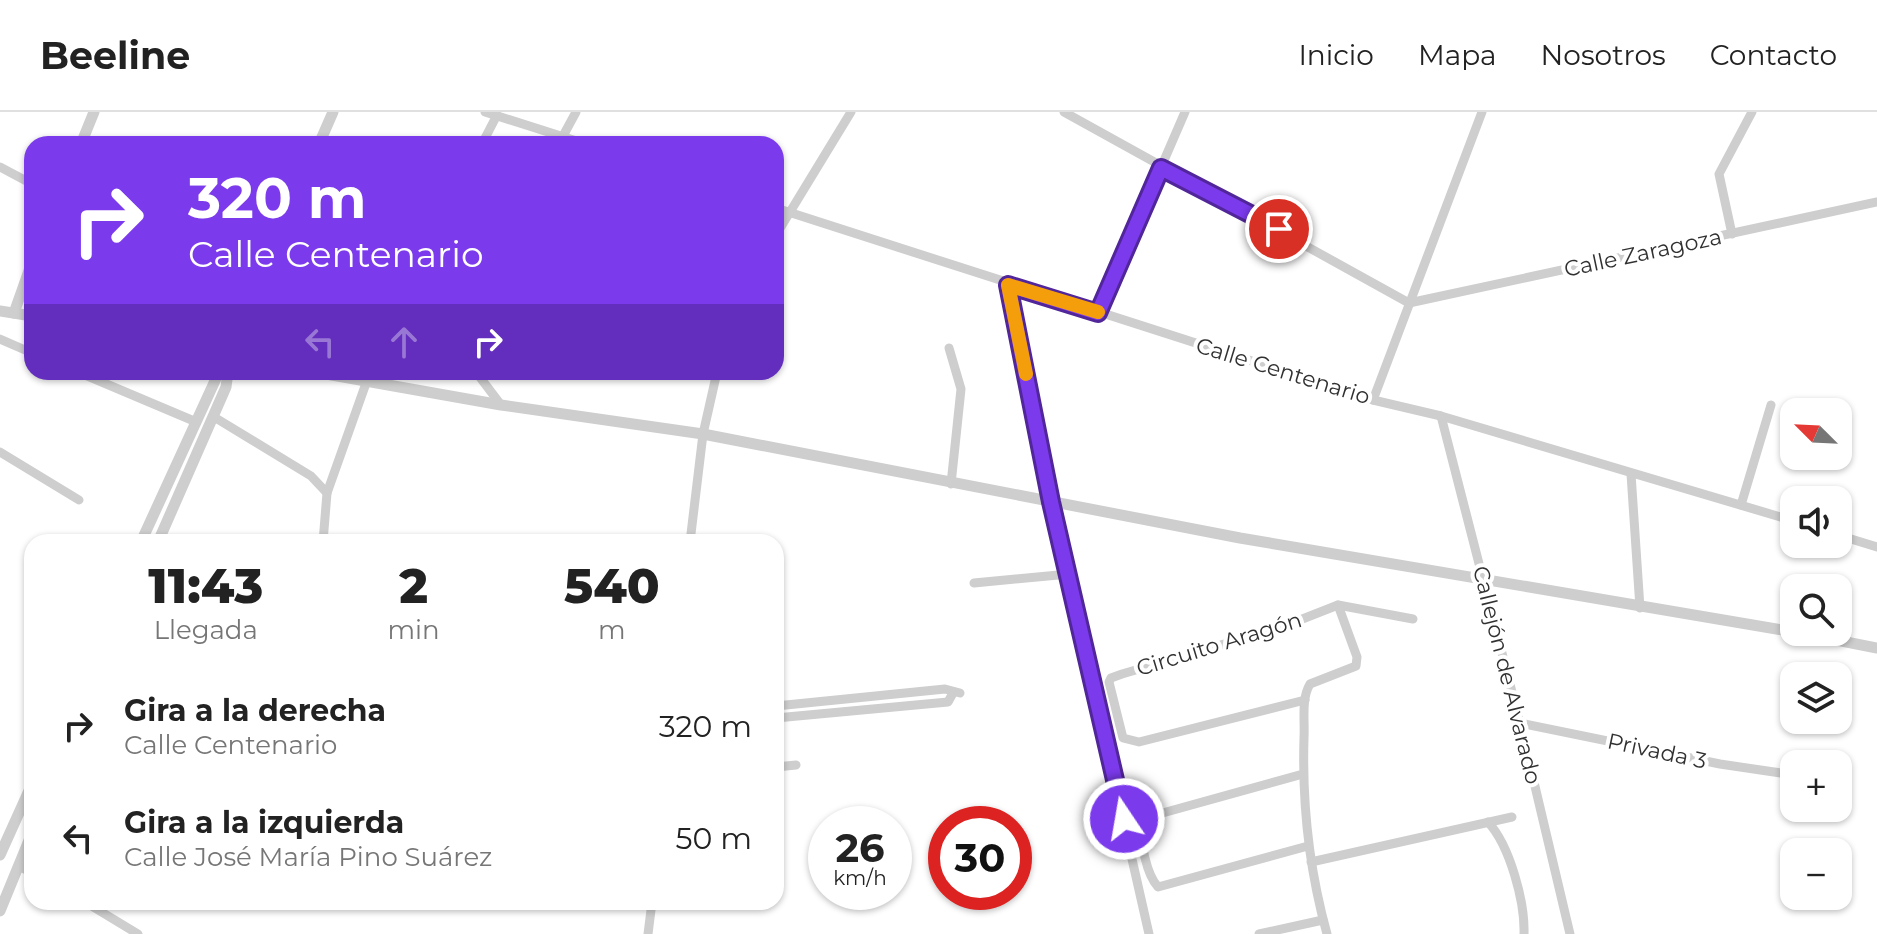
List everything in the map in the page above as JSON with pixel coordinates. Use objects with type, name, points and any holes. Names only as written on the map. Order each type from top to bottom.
[{"type":"street","points":[[84,136],[94,112]]},
{"type":"street","points":[[322,136],[333,112]]},
{"type":"street","points":[[485,112],[563,136],[576,112]]},
{"type":"street","points":[[784,221],[851,112]]},
{"type":"street","points":[[1064,112],[1409,303]]},
{"type":"street","points":[[1098,313],[1185,112]]},
{"type":"street","points":[[1373,400],[1482,112]]},
{"type":"street","points":[[1732,234],[1719,174],[1752,112]]},
{"type":"street","points":[[486,136],[497,115]]},
{"type":"street","points":[[0,167],[24,180]]},
{"type":"street","name":"Calle Zaragoza","points":[[1409,303],[1877,202]]},
{"type":"street","name":"Calle Centenario","points":[[784,210],[1373,400],[1441,416],[1780,517]]},
{"type":"street","points":[[14,313],[24,285]]},
{"type":"street","points":[[1008,285],[1051,502],[1149,934]]},
{"type":"street","points":[[0,311],[24,315]]},
{"type":"street","points":[[0,339],[24,350]]},
{"type":"street","points":[[949,348],[961,389],[951,484]]},
{"type":"street","points":[[97,380],[194,421]]},
{"type":"street","points":[[145,534],[215,380]]},
{"type":"street","points":[[162,534],[214,417],[227,380]]},
{"type":"street","points":[[324,534],[327,493],[366,380]]},
{"type":"street","points":[[381,380],[501,405],[703,434],[951,484],[1640,608],[1780,630]]},
{"type":"street","points":[[482,380],[501,405]]},
{"type":"street","points":[[691,534],[703,434],[715,380]]},
{"type":"street","points":[[1741,505],[1771,405]]},
{"type":"street","name":"Callejón de Alvarado","points":[[1441,416],[1520,723],[1570,934]]},
{"type":"street","points":[[214,417],[311,476],[327,493]]},
{"type":"street","points":[[0,452],[79,500]]},
{"type":"street","points":[[1631,474],[1640,608]]},
{"type":"street","points":[[168,482],[182,488]]},
{"type":"street","points":[[1852,539],[1877,547]]},
{"type":"street","points":[[974,583],[1069,574]]},
{"type":"street","points":[[1327,934],[1308,846],[1303,774],[1305,700],[1310,684],[1353,670],[1357,662],[1338,605],[1413,619]]},
{"type":"street","name":"Circuito Aragón","points":[[1305,700],[1139,742],[1126,741],[1121,734],[1109,682],[1122,674],[1282,627],[1338,605]]},
{"type":"street","points":[[1852,643],[1877,648]]},
{"type":"street","points":[[784,705],[945,689],[956,693],[948,702],[784,717]]},
{"type":"street","points":[[909,693],[910,706]]},
{"type":"street","points":[[857,698],[859,711]]},
{"type":"street","points":[[842,700],[843,713]]},
{"type":"street","name":"Privada 3","points":[[1520,723],[1720,764],[1780,773]]},
{"type":"street","points":[[784,766],[796,765]]},
{"type":"street","points":[[1303,774],[1159,814],[1143,825],[1141,834],[1152,880],[1158,887],[1308,846]]},
{"type":"street","points":[[0,855],[24,802]]},
{"type":"street","points":[[1311,862],[1512,817]]},
{"type":"street","points":[[1488,822],[1503,838],[1525,912],[1524,934]]},
{"type":"street","points":[[0,911],[24,853]]},
{"type":"street","points":[[19,866],[24,869]]},
{"type":"street","points":[[98,910],[138,934]]},
{"type":"street","points":[[648,934],[651,910]]},
{"type":"street","points":[[1259,934],[1323,920]]},
{"type":"slow traffic","points":[[1026,374],[1008,285],[1098,312]]},
{"type":"route","points":[[1124,819],[1051,502],[1008,285],[1098,313],[1161,168],[1279,229]]}]
